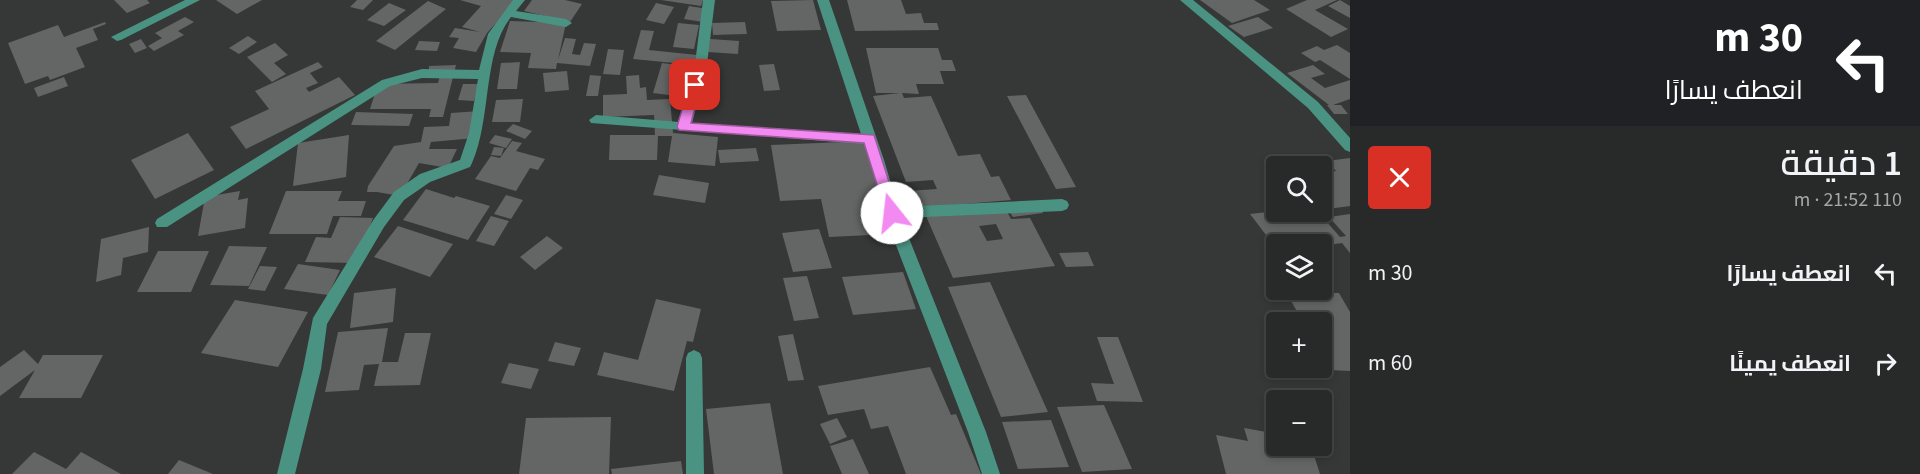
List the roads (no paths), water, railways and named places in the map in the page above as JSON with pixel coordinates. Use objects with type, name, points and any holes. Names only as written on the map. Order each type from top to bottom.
[{"type":"street","points":[[117,37],[195,0]]},
{"type":"street","points":[[286,474],[312,369],[319,323],[379,223],[399,196],[425,178],[465,163],[474,146],[484,75],[495,33],[519,0]]},
{"type":"street","points":[[684,127],[701,64],[709,0]]},
{"type":"street","points":[[823,0],[892,213],[991,474]]},
{"type":"street","points":[[1186,0],[1313,105],[1350,147]]},
{"type":"street","points":[[509,13],[566,23]]},
{"type":"street","points":[[162,223],[395,79],[418,72],[484,75]]},
{"type":"street","points":[[596,120],[869,138]]},
{"type":"street","points":[[892,213],[1062,205]]},
{"type":"street","points":[[694,358],[695,474]]}]
